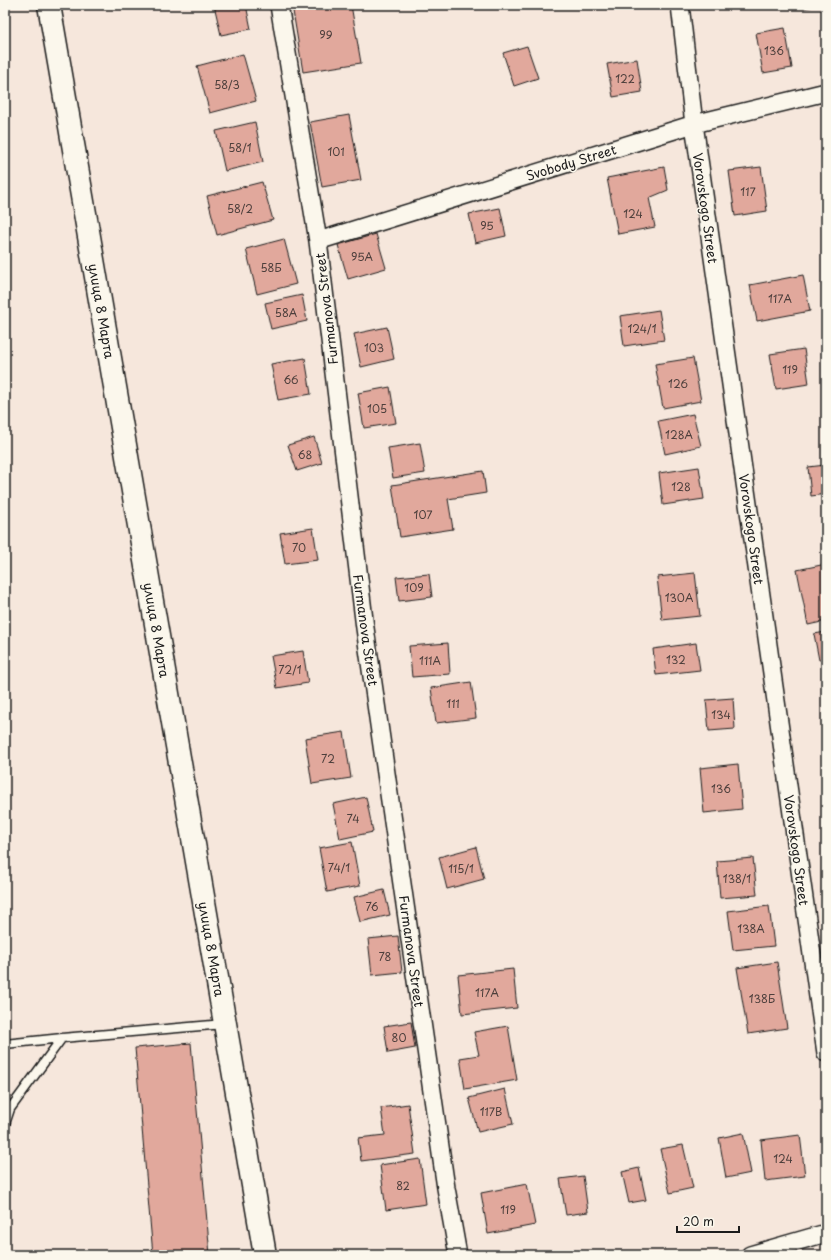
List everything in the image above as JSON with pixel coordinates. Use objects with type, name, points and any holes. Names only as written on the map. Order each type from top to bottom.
[{"type":"main road","name":"улица 8 Марта","points":[[49,5],[264,1255]]},
{"type":"street","name":"Furmanova Street","points":[[279,5],[318,241],[365,628],[446,1188],[458,1255]]},
{"type":"street","name":"Vorovskogo Street","points":[[680,5],[694,124],[826,1053]]},
{"type":"street","name":"Svobody Street","points":[[318,241],[694,124],[826,92]]},
{"type":"street","points":[[750,1255],[826,1233]]},
{"type":"lane","points":[[5,1044],[225,1024]]},
{"type":"lane","points":[[5,1124],[10,1109],[62,1038]]},
{"type":"building","points":[[214,5],[246,5],[251,29],[221,35]]},
{"type":"building","points":[[292,5],[351,5],[361,63],[303,72]]},
{"type":"building","points":[[805,5],[819,5],[805,8]]},
{"type":"building","points":[[785,28],[792,68],[763,73],[756,33]]},
{"type":"building","points":[[527,46],[538,78],[514,86],[503,53]]},
{"type":"building","points":[[243,54],[256,101],[210,113],[197,66]]},
{"type":"building","points":[[637,59],[642,92],[613,97],[607,64]]},
{"type":"building","points":[[349,115],[361,180],[322,187],[310,122]]},
{"type":"building","points":[[255,122],[263,162],[225,171],[216,131]]},
{"type":"building","points":[[664,167],[668,190],[649,198],[655,227],[618,234],[607,178]]},
{"type":"building","points":[[761,167],[767,211],[735,216],[729,171]]},
{"type":"building","points":[[262,182],[273,220],[217,235],[207,196]]},
{"type":"building","points":[[500,208],[506,236],[475,243],[469,214]]},
{"type":"building","points":[[376,234],[386,268],[348,279],[338,245]]},
{"type":"building","points":[[284,239],[296,284],[257,294],[246,249]]},
{"type":"building","points":[[803,275],[810,311],[757,321],[750,285]]},
{"type":"building","points":[[302,295],[307,321],[271,329],[265,303]]},
{"type":"building","points":[[659,310],[664,340],[624,346],[620,316]]},
{"type":"building","points":[[387,327],[394,359],[361,367],[354,334]]},
{"type":"building","points":[[804,349],[809,384],[776,389],[770,354]]},
{"type":"building","points":[[305,358],[311,394],[278,400],[271,364]]},
{"type":"building","points":[[693,358],[701,401],[663,408],[655,364]]},
{"type":"building","points":[[390,387],[396,423],[364,428],[358,393]]},
{"type":"building","points":[[693,414],[701,446],[665,454],[658,421]]},
{"type":"building","points":[[314,437],[322,463],[297,471],[288,445]]},
{"type":"building","points":[[420,443],[425,473],[393,478],[388,448]]},
{"type":"building","points":[[826,465],[826,494],[811,496],[808,467]]},
{"type":"building","points":[[699,467],[704,499],[663,505],[659,473]]},
{"type":"building","points":[[483,471],[486,493],[448,499],[453,529],[400,537],[392,485]]},
{"type":"building","points":[[313,528],[318,560],[285,564],[280,533]]},
{"type":"building","points":[[826,564],[826,621],[808,625],[797,570]]},
{"type":"building","points":[[695,573],[700,616],[662,620],[657,577]]},
{"type":"building","points":[[429,574],[432,597],[399,601],[396,577]]},
{"type":"building","points":[[826,632],[826,659],[819,660],[814,634]]},
{"type":"building","points":[[448,643],[450,674],[412,677],[409,646]]},
{"type":"building","points":[[696,643],[700,670],[656,675],[653,649]]},
{"type":"building","points":[[303,651],[308,683],[277,688],[271,656]]},
{"type":"building","points":[[471,682],[476,718],[436,723],[431,688]]},
{"type":"building","points":[[733,698],[735,729],[709,731],[706,700]]},
{"type":"building","points":[[344,732],[351,778],[312,784],[305,738]]},
{"type":"building","points":[[738,764],[742,809],[704,813],[700,768]]},
{"type":"building","points":[[366,797],[373,832],[340,839],[333,804]]},
{"type":"building","points":[[352,842],[360,886],[327,892],[319,848]]},
{"type":"building","points":[[476,847],[484,879],[447,889],[439,857]]},
{"type":"building","points":[[753,858],[757,895],[720,898],[717,861]]},
{"type":"building","points":[[384,890],[390,915],[360,922],[354,897]]},
{"type":"building","points":[[769,906],[774,946],[733,950],[728,911]]},
{"type":"building","points":[[398,936],[402,972],[372,975],[368,939]]},
{"type":"building","points":[[777,962],[787,1028],[748,1034],[737,968]]},
{"type":"building","points":[[513,969],[517,1008],[462,1014],[458,975]]},
{"type":"building","points":[[411,1022],[415,1048],[388,1053],[384,1026]]},
{"type":"building","points":[[508,1026],[517,1080],[465,1089],[460,1058],[479,1055],[474,1032]]},
{"type":"building","points":[[191,1043],[210,1255],[153,1255],[135,1048]]},
{"type":"building","points":[[505,1089],[513,1124],[478,1132],[469,1098]]},
{"type":"building","points":[[408,1104],[415,1154],[361,1161],[358,1138],[385,1135],[381,1108]]},
{"type":"building","points":[[743,1133],[751,1173],[726,1178],[719,1138]]},
{"type":"building","points":[[800,1135],[805,1176],[765,1181],[761,1140]]},
{"type":"building","points":[[683,1145],[693,1188],[670,1193],[660,1149]]},
{"type":"building","points":[[420,1159],[426,1204],[386,1210],[380,1165]]},
{"type":"building","points":[[639,1168],[646,1200],[629,1203],[622,1172]]},
{"type":"building","points":[[583,1176],[588,1212],[566,1215],[560,1179]]},
{"type":"building","points":[[527,1184],[535,1225],[488,1234],[481,1193]]}]
